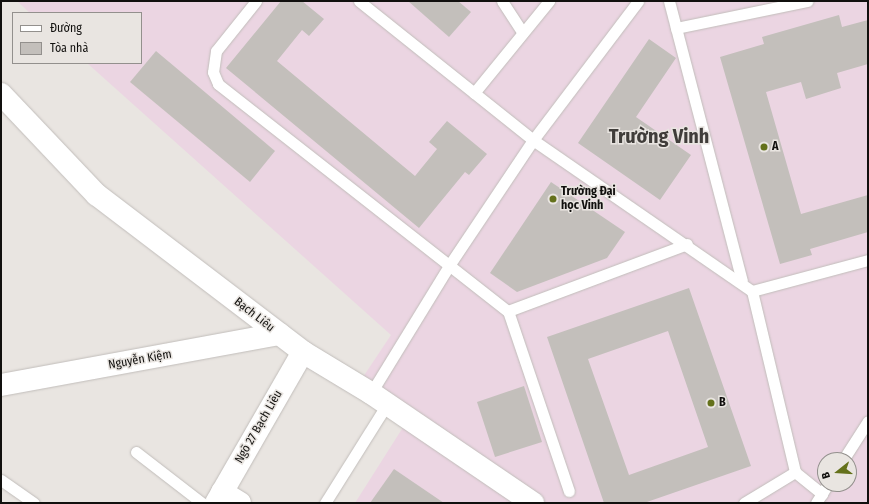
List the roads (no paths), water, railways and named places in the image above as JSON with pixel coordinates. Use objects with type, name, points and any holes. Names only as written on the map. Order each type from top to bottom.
[{"type":"street","name":"Bạch Liêu","points":[[1,94],[97,194],[279,334],[303,352],[379,398],[533,503]]},
{"type":"street","name":"Nguyễn Kiệm","points":[[1,385],[279,334]]},
{"type":"street","name":"Ngõ 27 Bạch Liêu","points":[[226,499],[303,352]]},
{"type":"lane","points":[[256,1],[216,50],[213,72],[218,84],[450,264],[508,311],[569,492]]},
{"type":"lane","points":[[358,1],[533,140],[742,281],[752,291],[795,472],[819,498]]},
{"type":"lane","points":[[502,1],[523,33]]},
{"type":"lane","points":[[474,92],[549,1]]},
{"type":"lane","points":[[325,503],[450,264],[533,140],[638,1]]},
{"type":"lane","points":[[669,1],[742,281]]},
{"type":"lane","points":[[676,28],[807,1]]},
{"type":"lane","points":[[508,311],[687,244]]},
{"type":"lane","points":[[752,291],[868,260]]},
{"type":"lane","points":[[848,452],[868,421]]},
{"type":"lane","points":[[136,452],[202,503]]},
{"type":"lane","points":[[744,503],[795,472]]},
{"type":"lane","points":[[1,480],[34,503]]},
{"type":"place","name":"A","points":[[764,147]]},
{"type":"place","name":"Trường Đại học Vinh","points":[[553,199]]},
{"type":"place","name":"B","points":[[711,403]]},
{"type":"district","name":"Trường Vinh","points":[[659,136]]}]
